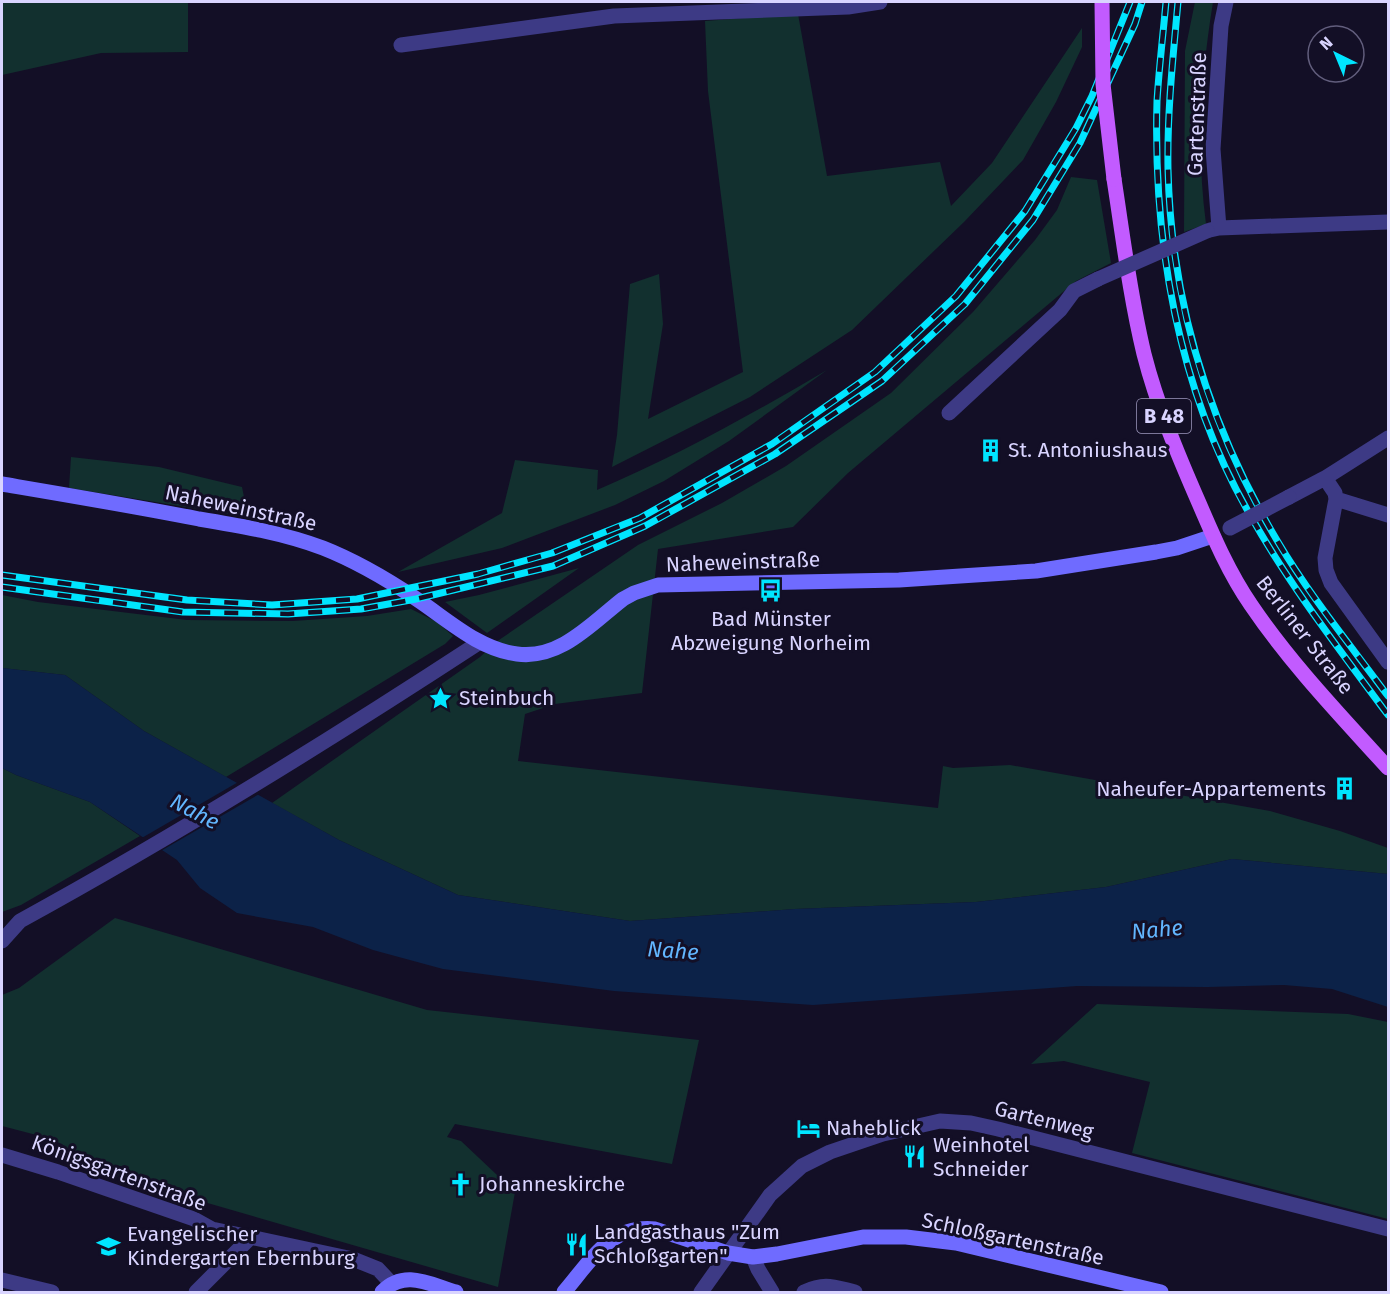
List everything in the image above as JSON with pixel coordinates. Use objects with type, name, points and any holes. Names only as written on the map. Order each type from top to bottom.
[{"type":"main road","name":"B 48","points":[[1102,2],[1103,84],[1131,292],[1144,354],[1160,406],[1213,536]]},
{"type":"main road","name":"Naheweinstraße","points":[[2,484],[242,527],[299,540],[344,557],[388,580],[480,642],[503,652],[519,655],[548,652],[571,640],[634,593],[658,585],[899,580],[1036,571],[1177,548],[1213,536]]},
{"type":"main road","name":"Berliner Straße","points":[[1213,536],[1235,579],[1270,631],[1315,687],[1389,768]]},
{"type":"main road","name":"Schloßgartenstraße","points":[[564,1293],[609,1240],[634,1229],[655,1229],[728,1253],[753,1257],[863,1237],[906,1238],[956,1244],[1161,1293]]},
{"type":"main road","points":[[386,1288],[405,1279],[420,1281],[456,1293]]},
{"type":"street","points":[[401,45],[614,16],[632,8],[880,2]]},
{"type":"street","name":"Gartenstraße","points":[[1213,229],[1213,149],[1221,26],[1226,2]]},
{"type":"street","points":[[949,412],[1060,310],[1074,291],[1213,229],[1389,222]]},
{"type":"street","points":[[1213,536],[1325,478],[1389,438]]},
{"type":"street","points":[[1325,478],[1335,493],[1336,499],[1325,558],[1326,570],[1331,583],[1344,603],[1389,662]]},
{"type":"street","points":[[1336,499],[1389,515]]},
{"type":"street","points":[[2,940],[20,921],[304,755],[480,642]]},
{"type":"street","name":"Gartenweg","points":[[700,1293],[770,1194],[802,1166],[830,1152],[883,1134],[940,1121],[971,1123],[998,1129],[1389,1229]]},
{"type":"street","name":"Königsgartenstraße","points":[[2,1155],[195,1219],[212,1229],[353,1259],[378,1269],[386,1288]]},
{"type":"street","points":[[196,1293],[250,1238]]},
{"type":"street","points":[[753,1257],[772,1293]]},
{"type":"street","points":[[2,1280],[52,1293]]},
{"type":"street","points":[[804,1293],[827,1285],[855,1293]]},
{"type":"green space","points":[[2,2],[188,2],[188,52],[101,53],[2,75]]},
{"type":"green space","points":[[1195,2],[1213,2],[1205,57],[1201,113],[1201,168],[1206,224],[1184,232],[1185,51]]},
{"type":"green space","points":[[798,14],[827,176],[940,162],[951,206],[992,163],[1082,28],[1082,47],[1056,102],[1023,160],[964,222],[852,330],[750,397],[612,467],[617,435],[630,284],[659,274],[663,324],[648,419],[743,372],[708,91],[705,21]]},
{"type":"green space","points":[[1071,177],[1097,180],[1111,263],[1076,281],[848,473],[793,527],[658,549],[642,693],[555,704],[525,714],[518,761],[938,808],[943,766],[953,768],[1010,765],[1270,811],[1340,831],[1388,848],[1388,874],[1232,859],[1106,887],[976,902],[795,909],[630,921],[458,895],[339,840],[272,803],[480,657],[499,640],[638,545],[722,503],[786,466],[891,393],[973,312],[1035,240],[1057,210]]},
{"type":"green space","points":[[827,370],[729,441],[664,481],[615,505],[502,548],[398,572],[502,513],[515,460],[598,470],[597,490],[714,434]]},
{"type":"green space","points":[[71,457],[159,467],[242,487],[248,517],[69,488]]},
{"type":"green space","points":[[579,568],[487,633],[445,602],[479,595]]},
{"type":"green space","points":[[2,595],[38,602],[187,620],[293,621],[367,616],[411,609],[437,622],[453,636],[445,644],[226,777],[144,731],[65,675],[2,668]]},
{"type":"green space","points":[[2,768],[90,802],[140,836],[21,905],[2,912]]},
{"type":"green space","points":[[115,918],[427,1010],[699,1040],[672,1164],[455,1124],[447,1137],[461,1141],[515,1192],[498,1287],[90,1169],[62,1144],[2,1126],[2,995],[19,988]]},
{"type":"green space","points":[[1097,1004],[1348,1014],[1388,1022],[1388,1219],[1132,1153],[1150,1082],[1064,1061],[1031,1064]]},
{"type":"water","name":"Nahe","points":[[2,668],[65,675],[144,731],[339,840],[458,895],[630,921],[795,909],[976,902],[1106,887],[1232,859],[1388,874],[1388,1007],[1332,989],[1284,985],[1077,986],[813,1005],[614,991],[443,969],[373,950],[313,927],[237,913],[200,888],[177,860],[90,802],[2,768]]},
{"type":"pier","points":[[240,781],[261,793],[159,852],[140,839]]},
{"type":"railway","points":[[2,575],[187,600],[272,605],[357,599],[478,574],[552,553],[640,518],[772,444],[875,372],[956,296],[1025,211],[1076,128],[1092,96],[1130,2]]},
{"type":"railway","points":[[2,587],[183,612],[288,614],[361,609],[416,599],[553,566],[645,526],[775,454],[882,381],[965,304],[1033,220],[1080,143],[1135,24],[1142,2]]},
{"type":"railway","points":[[1166,2],[1157,101],[1160,208],[1175,314],[1188,366],[1204,416],[1224,466],[1264,540],[1333,642],[1388,715]]},
{"type":"railway","points":[[1178,2],[1168,127],[1168,169],[1177,268],[1198,363],[1232,454],[1278,542],[1317,601],[1388,696]]},
{"type":"place","name":"St. Antoniushaus","points":[[990,450]]},
{"type":"place","name":"Bad Münster Abzweigung Norheim","points":[[771,591]]},
{"type":"place","name":"Steinbuch","points":[[441,698]]},
{"type":"place","name":"Naheufer-Appartements","points":[[1344,789]]},
{"type":"place","name":"Naheblick","points":[[808,1128]]},
{"type":"place","name":"Weinhotel Schneider","points":[[915,1157]]},
{"type":"place","name":"Johanneskirche","points":[[461,1184]]},
{"type":"place","name":"Landgasthaus \"Zum Schloßgarten\"","points":[[576,1244]]},
{"type":"place","name":"Evangelischer Kindergarten Ebernburg","points":[[109,1246]]}]
